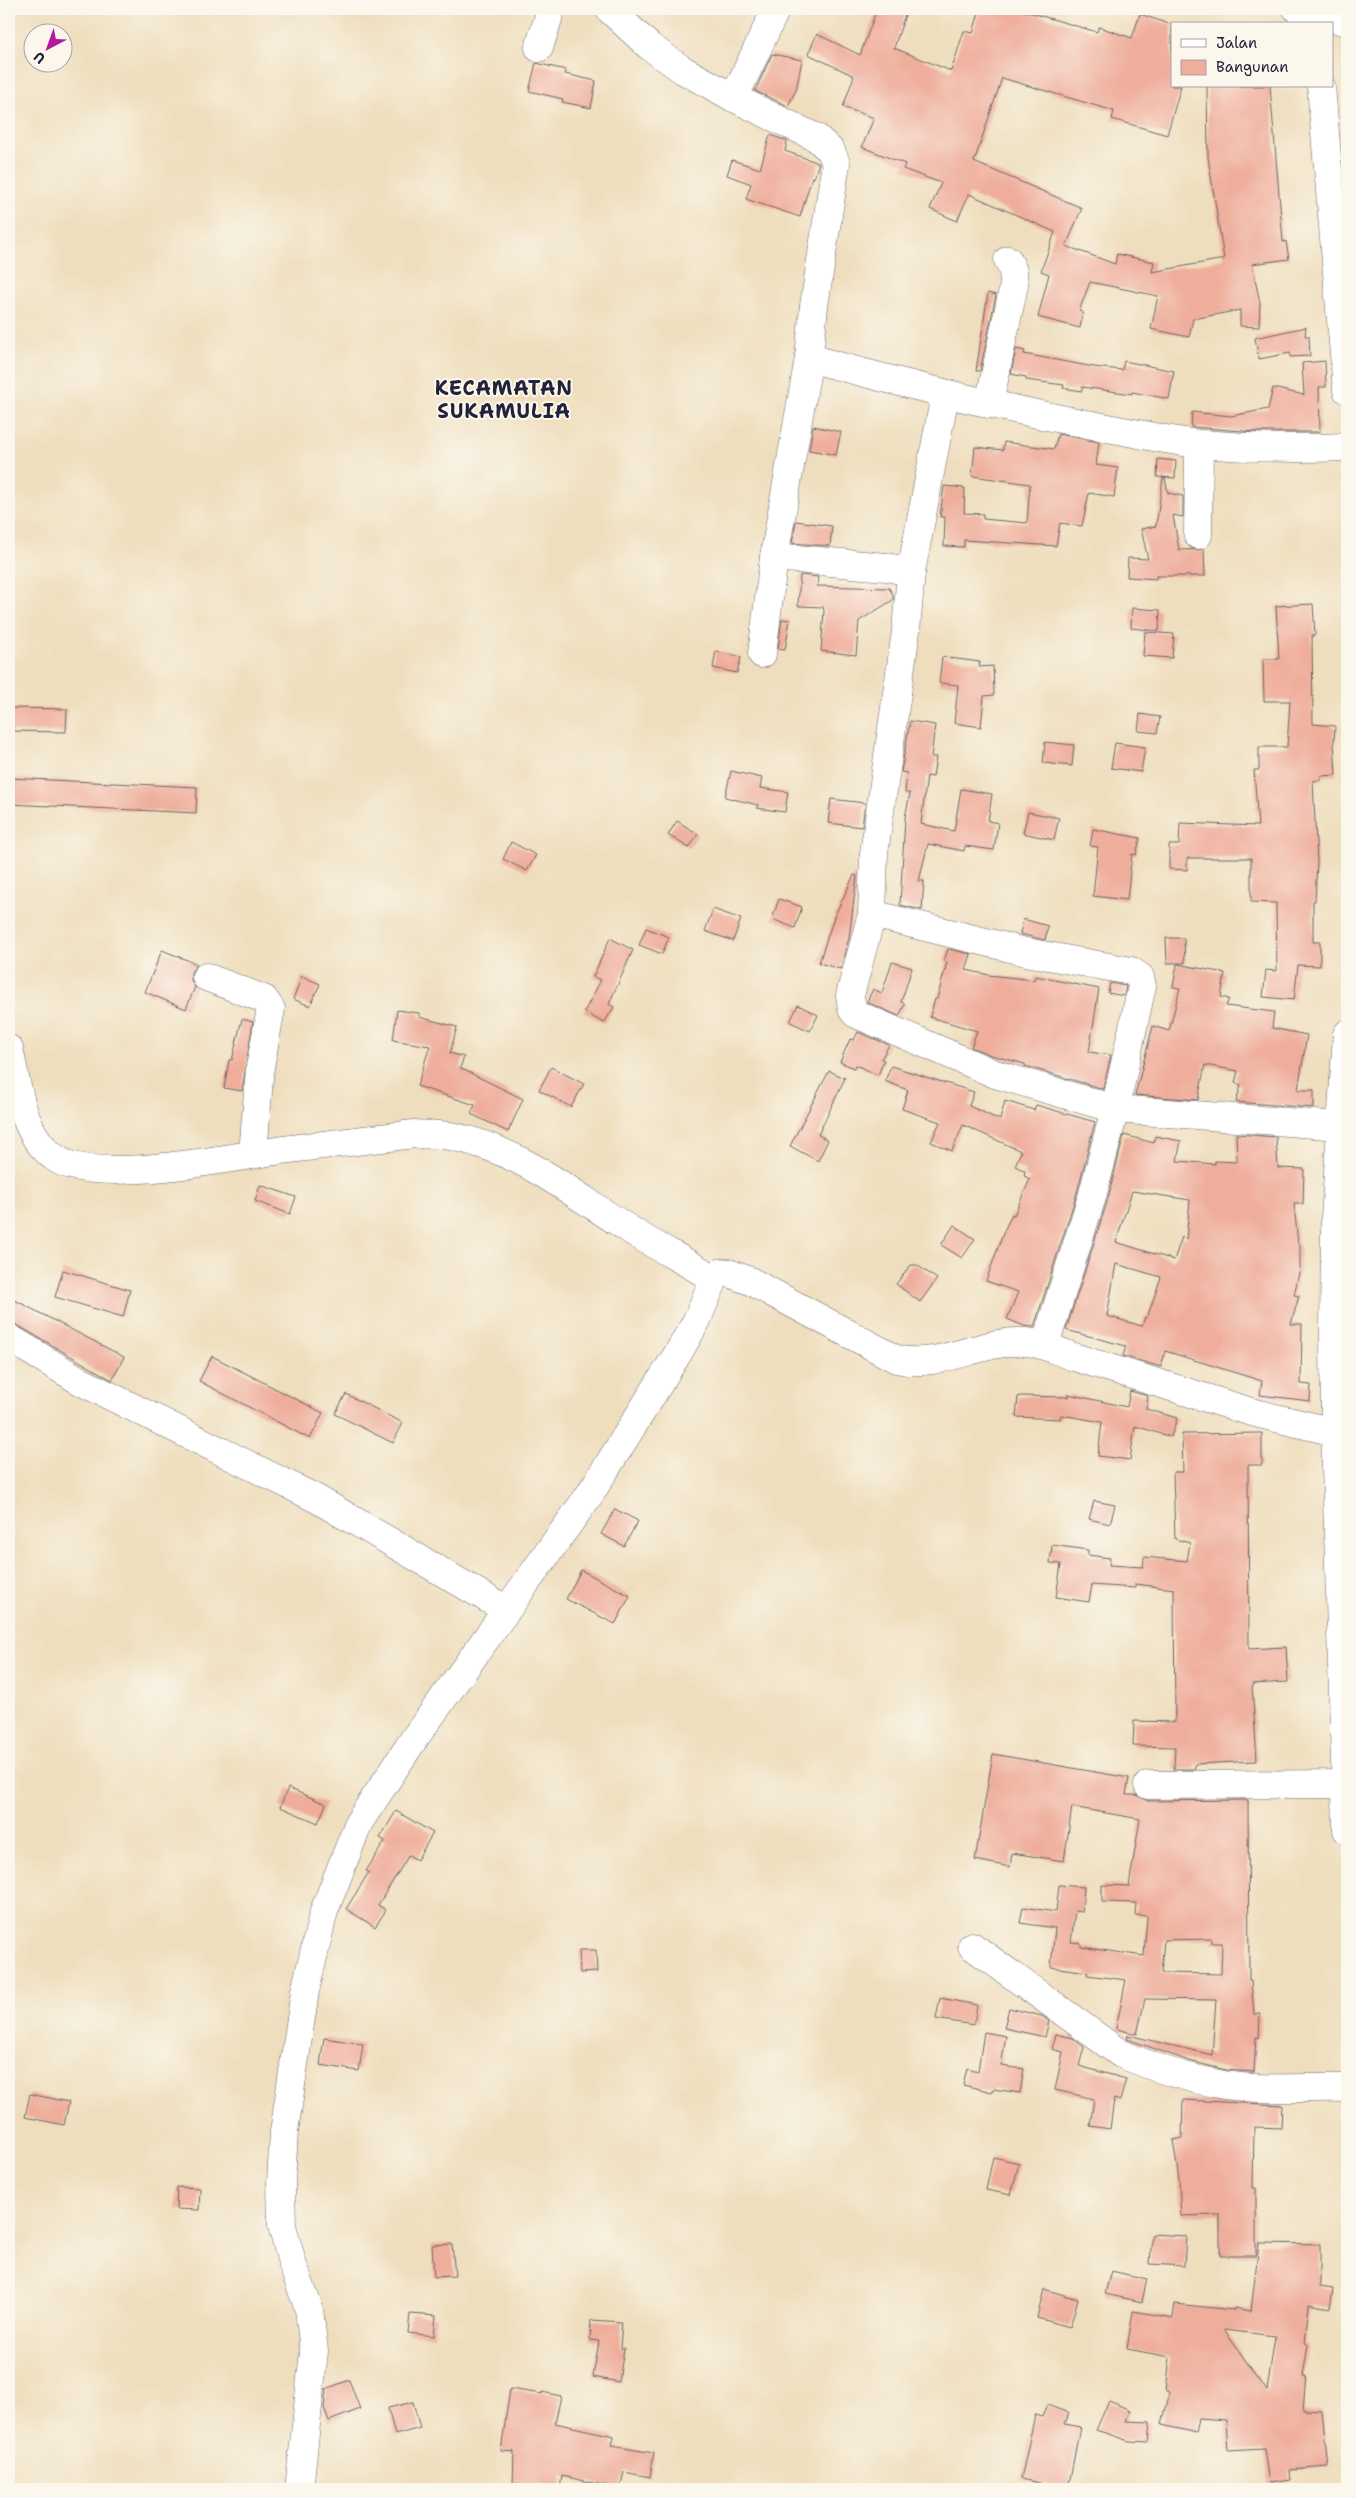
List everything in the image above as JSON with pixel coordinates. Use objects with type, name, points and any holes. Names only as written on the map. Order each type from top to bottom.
[{"type":"street","points":[[539,48],[551,9]]},
{"type":"street","points":[[609,9],[649,46],[683,70],[734,98],[816,138],[831,151],[836,162],[814,306],[809,358],[774,557],[762,654]]},
{"type":"street","points":[[734,98],[776,9]]},
{"type":"street","points":[[1310,14],[1347,22]]},
{"type":"street","points":[[1321,88],[1347,390]]},
{"type":"street","points":[[989,404],[1014,285],[1013,270],[1008,260]]},
{"type":"street","points":[[809,358],[945,395],[1035,415],[1199,444],[1306,449],[1347,447]]},
{"type":"street","points":[[945,395],[911,572],[906,631],[874,853],[872,914],[850,995],[850,1003],[856,1014],[995,1074],[1115,1109],[1340,1126]]},
{"type":"street","points":[[1198,535],[1199,444]]},
{"type":"street","points":[[774,557],[886,567],[911,572]]},
{"type":"street","points":[[872,914],[1026,952],[1137,974],[1140,977],[1142,986],[1115,1109],[1092,1197],[1045,1345]]},
{"type":"street","points":[[206,977],[264,999],[271,1010],[260,1067],[253,1154]]},
{"type":"street","points":[[1347,1034],[1335,1218],[1341,1434],[1347,1830]]},
{"type":"street","points":[[9,1049],[20,1100],[30,1129],[41,1145],[56,1159],[78,1167],[107,1169],[159,1167],[414,1134],[463,1139],[524,1162],[662,1251],[688,1263],[714,1279]]},
{"type":"street","points":[[300,2489],[314,2351],[310,2309],[293,2266],[282,2226],[280,2182],[284,2132],[307,1982],[324,1911],[360,1822],[414,1739],[590,1494],[696,1322],[714,1279],[720,1273],[729,1273],[750,1281],[896,1359],[908,1362],[924,1362],[1012,1342],[1045,1345],[1074,1357],[1255,1413],[1341,1434]]},
{"type":"street","points":[[9,1338],[82,1382],[317,1499],[508,1610]]},
{"type":"street","points":[[1148,1785],[1346,1784]]},
{"type":"street","points":[[972,1946],[1121,2054],[1142,2063],[1171,2073],[1225,2085],[1347,2088]]},
{"type":"building","points":[[877,9],[907,9],[894,48],[951,71],[964,31],[973,33],[980,9],[1018,9],[1097,32],[1099,27],[1132,38],[1140,14],[1171,25],[1171,88],[1180,88],[1167,135],[1112,119],[1114,111],[1002,78],[974,162],[1082,208],[1066,246],[1115,264],[1117,254],[1154,262],[1152,272],[1224,259],[1208,157],[1207,88],[1270,88],[1283,242],[1286,241],[1289,259],[1252,264],[1260,303],[1259,327],[1240,326],[1240,310],[1193,319],[1189,337],[1151,329],[1158,296],[1090,282],[1079,311],[1083,312],[1080,328],[1038,317],[1049,274],[1041,271],[1055,232],[969,194],[957,221],[930,209],[941,183],[903,169],[905,164],[862,147],[874,118],[843,107],[854,76],[808,54],[817,34],[860,55]]},
{"type":"building","points":[[772,54],[802,60],[796,90],[788,106],[755,91]]},
{"type":"building","points":[[536,63],[566,70],[565,74],[596,81],[591,108],[562,102],[563,99],[529,91]]},
{"type":"building","points":[[770,135],[787,141],[785,151],[819,163],[814,178],[812,177],[800,217],[746,199],[751,184],[727,175],[732,160],[760,169]]},
{"type":"building","points":[[988,293],[996,295],[980,371],[976,371]]},
{"type":"building","points":[[1306,327],[1305,336],[1309,336],[1310,356],[1290,357],[1290,353],[1259,359],[1255,338]]},
{"type":"building","points":[[1016,349],[1025,351],[1024,354],[1094,367],[1122,370],[1124,361],[1174,371],[1169,399],[1132,392],[1132,394],[1082,387],[1082,391],[1063,388],[1064,385],[1026,380],[1026,377],[1011,374]]},
{"type":"building","points":[[1325,361],[1326,387],[1319,387],[1320,432],[1256,432],[1191,427],[1192,412],[1231,416],[1268,409],[1273,388],[1304,395],[1302,363]]},
{"type":"building","points":[[813,426],[841,432],[836,455],[809,450]]},
{"type":"building","points":[[1058,434],[1099,442],[1096,465],[1118,468],[1114,497],[1089,493],[1082,526],[1060,523],[1056,546],[964,540],[964,547],[944,546],[945,517],[940,517],[944,486],[965,488],[964,513],[983,514],[983,519],[1027,523],[1030,484],[972,476],[975,447],[1003,450],[1004,442],[1054,449]]},
{"type":"building","points":[[1158,459],[1176,461],[1175,478],[1157,477]]},
{"type":"building","points":[[1163,478],[1165,478],[1168,493],[1183,496],[1183,517],[1173,515],[1179,550],[1204,549],[1205,576],[1156,576],[1156,579],[1127,577],[1128,558],[1148,559],[1141,529],[1156,526]]},
{"type":"building","points":[[796,521],[832,526],[830,546],[792,543]]},
{"type":"building","points":[[800,575],[818,577],[817,586],[889,588],[893,595],[893,600],[859,621],[856,655],[821,651],[823,607],[798,606]]},
{"type":"building","points":[[1313,604],[1315,635],[1312,635],[1313,724],[1335,726],[1336,775],[1321,776],[1321,780],[1313,781],[1317,862],[1315,901],[1313,901],[1313,942],[1320,942],[1320,966],[1298,965],[1294,1000],[1263,997],[1266,970],[1277,971],[1276,903],[1251,902],[1251,858],[1187,858],[1187,870],[1169,869],[1169,845],[1179,845],[1180,823],[1258,826],[1254,770],[1259,770],[1259,747],[1287,747],[1290,701],[1264,701],[1263,659],[1279,659],[1276,606]]},
{"type":"building","points":[[1132,608],[1160,610],[1159,631],[1131,628]]},
{"type":"building","points":[[782,619],[790,620],[785,650],[778,649]]},
{"type":"building","points":[[1145,632],[1174,634],[1172,658],[1143,656]]},
{"type":"building","points":[[716,651],[741,657],[737,673],[713,668]]},
{"type":"building","points":[[942,657],[980,662],[979,667],[993,666],[994,695],[984,696],[981,727],[954,723],[958,685],[939,683]]},
{"type":"building","points":[[9,708],[67,709],[66,732],[9,731]]},
{"type":"building","points":[[1140,714],[1160,717],[1157,733],[1138,731]]},
{"type":"building","points":[[910,721],[935,725],[931,757],[936,757],[933,777],[927,776],[921,824],[954,831],[961,789],[992,794],[988,821],[998,823],[994,850],[965,846],[964,851],[928,844],[919,881],[924,881],[922,910],[900,905],[905,818],[910,793],[905,793],[907,773],[901,772]]},
{"type":"building","points":[[1045,742],[1074,745],[1072,766],[1043,763]]},
{"type":"building","points":[[1115,743],[1145,747],[1141,772],[1111,768]]},
{"type":"building","points":[[731,771],[762,778],[760,788],[788,792],[785,812],[757,808],[758,805],[725,797]]},
{"type":"building","points":[[9,778],[197,787],[196,813],[9,804]]},
{"type":"building","points":[[831,799],[865,803],[862,827],[828,823]]},
{"type":"building","points":[[1028,812],[1059,818],[1054,840],[1023,833]]},
{"type":"building","points":[[677,821],[698,834],[689,848],[668,835]]},
{"type":"building","points":[[1093,829],[1140,838],[1136,855],[1132,854],[1127,900],[1093,896],[1098,847],[1090,846]]},
{"type":"building","points":[[511,842],[536,855],[527,871],[503,859]]},
{"type":"building","points":[[854,875],[857,876],[849,938],[840,969],[819,963],[834,917]]},
{"type":"building","points":[[779,899],[802,907],[795,928],[772,919]]},
{"type":"building","points":[[713,909],[741,919],[733,941],[705,931]]},
{"type":"building","points":[[1023,919],[1048,926],[1045,940],[1020,934]]},
{"type":"building","points":[[646,928],[669,937],[662,954],[639,945]]},
{"type":"building","points":[[610,938],[633,950],[609,1004],[614,1007],[604,1023],[584,1012],[601,980],[593,977]]},
{"type":"building","points":[[1166,938],[1184,938],[1185,963],[1167,963]]},
{"type":"building","points":[[948,949],[971,954],[966,970],[989,975],[1034,980],[1035,976],[1099,989],[1089,1052],[1111,1055],[1103,1089],[1025,1066],[1025,1064],[991,1055],[971,1047],[977,1031],[930,1017],[947,962],[944,961]]},
{"type":"building","points":[[162,950],[197,964],[191,972],[191,980],[195,987],[186,1009],[145,992]]},
{"type":"building","points":[[892,962],[912,968],[901,1002],[905,1004],[899,1016],[867,1002],[873,989],[882,993]]},
{"type":"building","points":[[1177,964],[1225,973],[1221,997],[1229,999],[1226,1006],[1274,1012],[1272,1028],[1307,1035],[1298,1090],[1314,1090],[1314,1108],[1236,1102],[1241,1085],[1235,1083],[1238,1071],[1205,1065],[1198,1100],[1135,1095],[1153,1026],[1169,1031],[1180,988],[1173,987]]},
{"type":"building","points":[[302,976],[320,984],[310,1006],[293,999]]},
{"type":"building","points":[[1110,983],[1126,986],[1124,996],[1108,993]]},
{"type":"building","points":[[798,1005],[818,1015],[810,1031],[790,1022]]},
{"type":"building","points":[[397,1010],[419,1013],[419,1017],[457,1027],[450,1053],[464,1057],[460,1068],[523,1099],[508,1132],[471,1114],[475,1105],[417,1086],[430,1046],[393,1040]]},
{"type":"building","points":[[242,1019],[253,1022],[242,1091],[224,1088],[229,1060],[232,1060]]},
{"type":"building","points":[[858,1032],[889,1045],[881,1059],[884,1060],[878,1075],[856,1065],[854,1068],[840,1062],[850,1039],[854,1040]]},
{"type":"building","points":[[891,1066],[974,1092],[969,1106],[1000,1120],[1005,1101],[1034,1110],[1036,1105],[1095,1122],[1077,1193],[1034,1327],[1024,1326],[1007,1319],[1018,1292],[986,1281],[1004,1231],[1012,1214],[1014,1215],[1030,1179],[1024,1176],[1025,1171],[1015,1166],[1021,1151],[963,1125],[952,1151],[931,1142],[940,1122],[902,1109],[908,1090],[885,1081]]},
{"type":"building","points":[[551,1067],[584,1084],[571,1107],[539,1090]]},
{"type":"building","points":[[829,1071],[845,1078],[818,1135],[828,1140],[818,1161],[790,1146]]},
{"type":"building","points":[[1236,1134],[1276,1137],[1278,1168],[1304,1169],[1303,1204],[1294,1204],[1298,1244],[1300,1244],[1300,1269],[1294,1295],[1299,1296],[1291,1324],[1302,1324],[1301,1384],[1311,1385],[1310,1401],[1260,1395],[1262,1381],[1165,1351],[1161,1367],[1123,1356],[1126,1346],[1066,1330],[1107,1202],[1124,1135],[1154,1143],[1155,1136],[1181,1141],[1177,1161],[1215,1164],[1215,1161],[1237,1162]],"holes":[[[1132,1191],[1190,1200],[1186,1239],[1182,1237],[1174,1260],[1116,1242]],[[1116,1264],[1161,1277],[1147,1318],[1145,1317],[1142,1326],[1107,1316]]]},
{"type":"building","points":[[260,1185],[296,1197],[290,1214],[255,1201]]},
{"type":"building","points":[[954,1225],[975,1239],[962,1258],[941,1245]]},
{"type":"building","points":[[911,1265],[917,1265],[937,1279],[920,1302],[896,1284]]},
{"type":"building","points":[[63,1270],[130,1290],[123,1317],[55,1297]]},
{"type":"building","points":[[9,1297],[124,1357],[112,1380],[9,1322]]},
{"type":"building","points":[[212,1356],[323,1413],[310,1439],[199,1381]]},
{"type":"building","points":[[1130,1391],[1148,1396],[1146,1409],[1177,1418],[1171,1437],[1135,1426],[1130,1460],[1098,1456],[1102,1422],[1061,1415],[1060,1419],[1016,1417],[1018,1397],[1021,1396],[1068,1397],[1068,1394],[1127,1407]]},
{"type":"building","points":[[346,1394],[403,1423],[393,1443],[335,1414]]},
{"type":"building","points":[[1262,1433],[1262,1465],[1248,1465],[1249,1649],[1286,1647],[1288,1682],[1252,1684],[1257,1761],[1195,1764],[1195,1769],[1174,1769],[1175,1747],[1133,1746],[1134,1721],[1175,1722],[1174,1589],[1135,1584],[1135,1588],[1092,1585],[1089,1602],[1056,1597],[1061,1564],[1050,1563],[1052,1545],[1088,1550],[1088,1555],[1110,1558],[1109,1565],[1143,1567],[1144,1557],[1187,1561],[1190,1543],[1175,1539],[1173,1472],[1183,1472],[1182,1434]]},
{"type":"building","points":[[1094,1501],[1115,1505],[1110,1524],[1089,1519]]},
{"type":"building","points":[[615,1509],[638,1521],[624,1546],[601,1534]]},
{"type":"building","points":[[581,1570],[630,1596],[615,1624],[566,1599]]},
{"type":"building","points":[[993,1754],[1129,1778],[1126,1795],[1136,1795],[1148,1801],[1248,1800],[1249,1980],[1251,1980],[1254,2014],[1260,2014],[1259,2038],[1256,2037],[1254,2072],[1226,2070],[1189,2061],[1127,2039],[1128,2035],[1212,2055],[1216,2000],[1145,1999],[1137,2034],[1116,2029],[1126,1980],[1087,1975],[1088,1972],[1051,1967],[1055,1928],[1020,1923],[1023,1907],[1056,1912],[1059,1885],[1084,1887],[1082,1912],[1075,1911],[1071,1942],[1081,1943],[1081,1947],[1144,1956],[1147,1916],[1135,1915],[1136,1903],[1102,1902],[1102,1885],[1129,1886],[1140,1819],[1072,1807],[1064,1861],[1012,1853],[1010,1867],[975,1860]],"holes":[[[1212,1939],[1212,1943],[1222,1943],[1221,1974],[1161,1973],[1164,1940]]]},
{"type":"building","points":[[288,1788],[326,1804],[318,1823],[280,1807]]},
{"type":"building","points":[[396,1811],[433,1833],[417,1860],[409,1855],[378,1905],[386,1910],[375,1927],[346,1909],[369,1872],[366,1871],[385,1841],[380,1838]]},
{"type":"building","points":[[579,1950],[596,1950],[597,1972],[580,1973]]},
{"type":"building","points":[[940,1998],[977,2005],[974,2025],[936,2019]]},
{"type":"building","points":[[1009,2008],[1042,2016],[1049,2021],[1045,2037],[1004,2028]]},
{"type":"building","points":[[984,2032],[1006,2036],[1001,2066],[1024,2069],[1020,2093],[993,2089],[992,2092],[963,2085],[967,2068],[978,2071]]},
{"type":"building","points":[[1056,2034],[1073,2038],[1084,2047],[1079,2066],[1126,2079],[1120,2101],[1114,2099],[1110,2129],[1090,2126],[1094,2099],[1055,2090],[1063,2052],[1052,2049]]},
{"type":"building","points":[[324,2038],[363,2044],[359,2071],[320,2065]]},
{"type":"building","points":[[30,2094],[69,2102],[64,2125],[25,2117]]},
{"type":"building","points":[[1183,2100],[1282,2105],[1281,2128],[1254,2127],[1253,2188],[1256,2188],[1256,2256],[1220,2256],[1220,2215],[1181,2216],[1179,2180],[1173,2140],[1182,2138]]},
{"type":"building","points":[[993,2157],[1019,2163],[1011,2195],[986,2190]]},
{"type":"building","points":[[177,2187],[200,2188],[199,2210],[176,2209]]},
{"type":"building","points":[[1152,2234],[1186,2236],[1184,2266],[1150,2264]]},
{"type":"building","points":[[1259,2243],[1320,2244],[1320,2287],[1333,2289],[1330,2308],[1309,2304],[1305,2344],[1308,2345],[1303,2376],[1306,2376],[1303,2410],[1322,2411],[1328,2467],[1290,2470],[1291,2480],[1269,2483],[1264,2449],[1228,2451],[1226,2420],[1199,2418],[1196,2433],[1162,2425],[1170,2391],[1166,2391],[1170,2357],[1127,2349],[1133,2311],[1173,2318],[1175,2304],[1251,2311]],"holes":[[[1224,2330],[1275,2336],[1267,2391]]]},
{"type":"building","points":[[452,2244],[455,2276],[434,2277],[432,2245]]},
{"type":"building","points":[[1111,2271],[1147,2279],[1142,2302],[1105,2294]]},
{"type":"building","points":[[1044,2289],[1078,2299],[1070,2327],[1037,2318]]},
{"type":"building","points":[[410,2314],[436,2316],[434,2336],[408,2333]]},
{"type":"building","points":[[591,2320],[622,2322],[620,2348],[624,2348],[619,2382],[593,2377],[599,2341],[590,2340]]},
{"type":"building","points":[[349,2380],[360,2409],[329,2421],[324,2408],[326,2389]]},
{"type":"building","points":[[510,2389],[561,2396],[555,2423],[614,2436],[612,2446],[654,2453],[650,2477],[624,2472],[620,2489],[562,2476],[560,2489],[513,2486],[514,2452],[501,2451]]},
{"type":"building","points":[[1109,2401],[1130,2410],[1126,2421],[1150,2422],[1148,2442],[1129,2441],[1096,2430]]},
{"type":"building","points":[[413,2402],[420,2428],[395,2435],[388,2408]]},
{"type":"building","points":[[1047,2405],[1069,2413],[1065,2424],[1080,2427],[1068,2489],[1021,2479],[1035,2415],[1042,2417]]},
{"type":"district","name":"KECAMATAN SUKAMULIA","points":[[504,400]]}]
